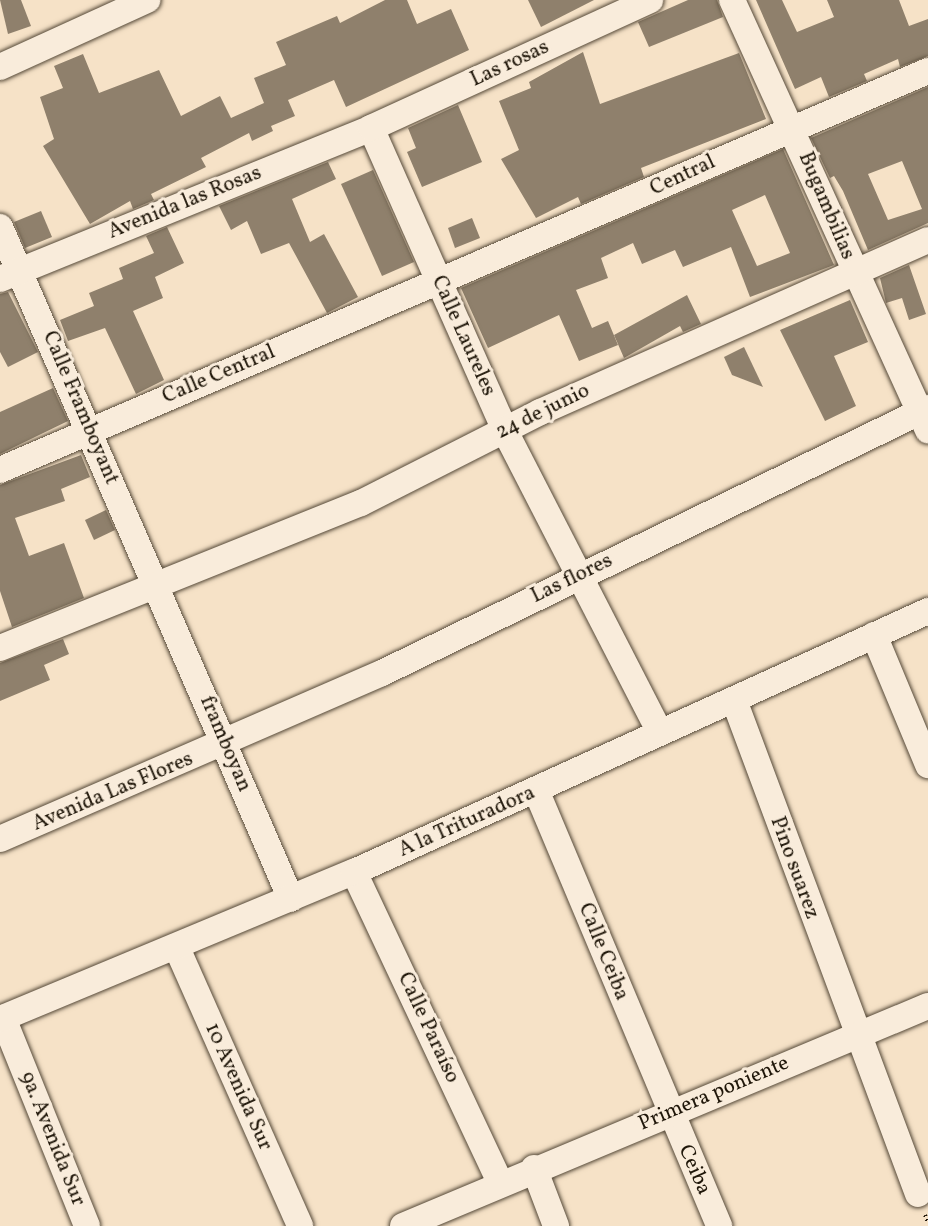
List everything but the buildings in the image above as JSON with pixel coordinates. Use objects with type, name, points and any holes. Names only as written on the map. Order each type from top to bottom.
[{"type":"street","points":[[0,67],[147,0]]},
{"type":"street","name":"Las rosas","points":[[371,128],[650,0]]},
{"type":"street","name":"Bugambilias","points":[[732,0],[792,127],[853,269],[925,417]]},
{"type":"street","name":"Central","points":[[438,281],[792,127],[928,71]]},
{"type":"street","name":"Avenida las Rosas","points":[[10,275],[371,128]]},
{"type":"street","name":"Calle Laureles","points":[[371,128],[505,431],[660,733]]},
{"type":"street","name":"Calle Framboyant","points":[[0,227],[10,275],[88,432],[160,588]]},
{"type":"street","name":"24 de junio","points":[[0,648],[160,588],[361,503],[505,431],[853,269],[928,240]]},
{"type":"street","name":"Calle Central","points":[[0,470],[438,281]]},
{"type":"street","name":"Las flores","points":[[225,744],[579,575],[925,417]]},
{"type":"street","name":"framboyan","points":[[160,588],[291,899]]},
{"type":"street","name":"A la Trituradora","points":[[2,1018],[177,948],[354,872],[928,611]]},
{"type":"street","points":[[874,635],[928,765]]},
{"type":"street","name":"Pino suarez","points":[[734,700],[855,1035],[918,1194]]},
{"type":"street","name":"Avenida Las Flores","points":[[0,839],[225,744]]},
{"type":"street","name":"Calle Ceiba","points":[[536,790],[669,1113]]},
{"type":"street","name":"Calle Paraíso","points":[[354,872],[501,1184]]},
{"type":"street","name":"10 Avenida Sur","points":[[177,948],[300,1226]]},
{"type":"street","name":"Primera poniente","points":[[403,1226],[534,1168],[928,1006]]},
{"type":"street","name":"9a. Avenida Sur","points":[[2,1018],[87,1226]]},
{"type":"street","name":"Ceiba","points":[[669,1113],[719,1226]]},
{"type":"street","points":[[534,1168],[556,1226]]}]
